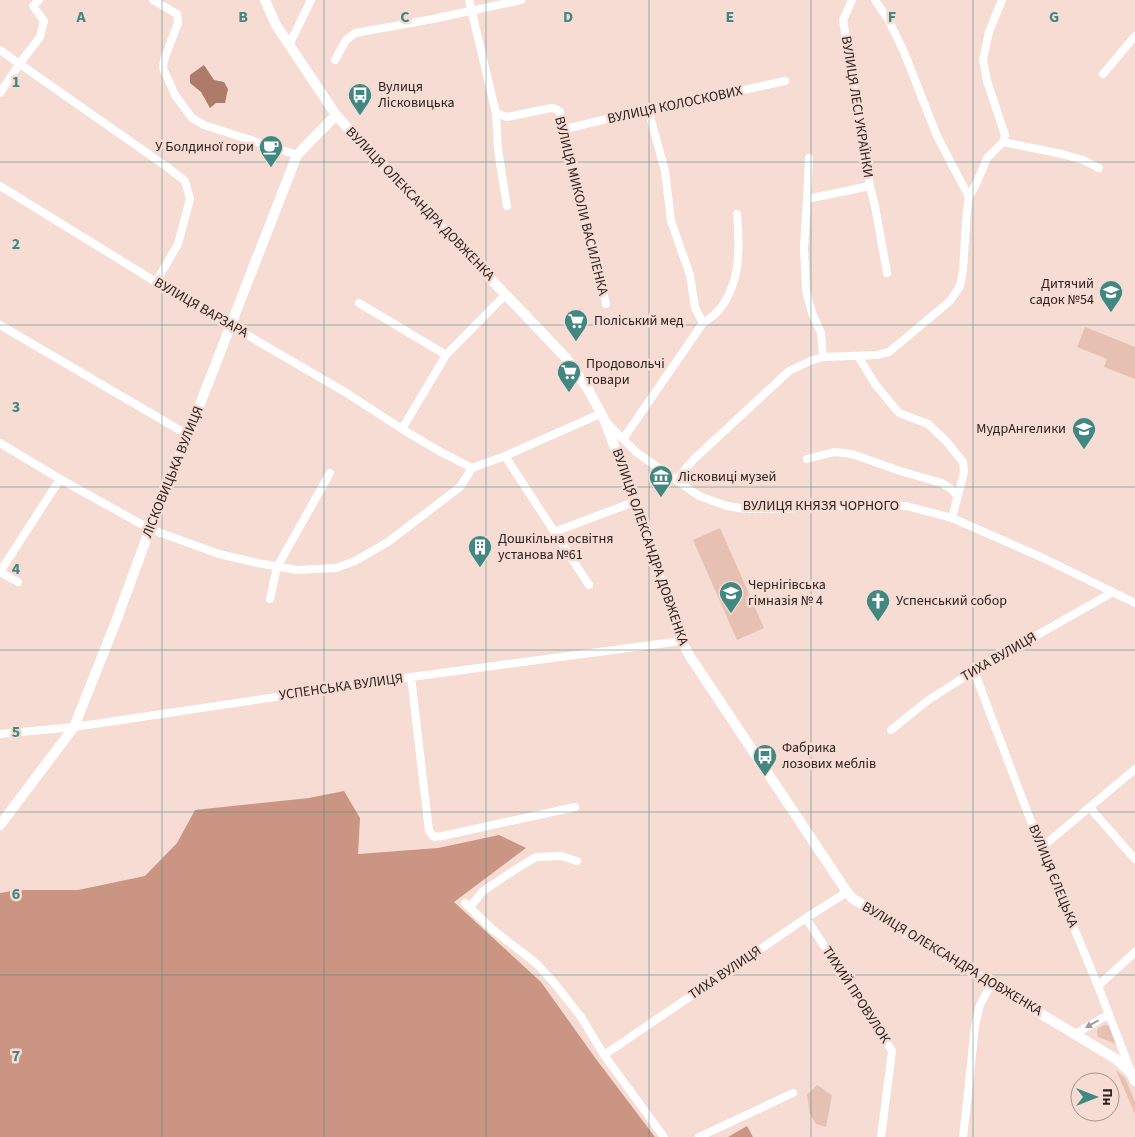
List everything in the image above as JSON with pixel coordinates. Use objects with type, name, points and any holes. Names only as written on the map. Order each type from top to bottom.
[{"type":"main road","name":"ВУЛИЦЯ ОЛЕКСАНДРА ДОВЖЕНКА","points":[[266,0],[276,25],[290,43],[336,115],[567,359],[588,389],[603,417],[682,641],[691,658],[847,892],[852,898],[900,929],[1116,1059],[1133,1077]]},
{"type":"main road","name":"ЛІСКОВИЦЬКА ВУЛИЦЯ","points":[[0,825],[74,727],[297,155],[336,115]]},
{"type":"street","points":[[0,93],[40,37],[44,21],[33,6],[39,0]]},
{"type":"street","points":[[153,0],[177,14],[178,23],[164,60],[163,68],[175,95],[192,118],[204,125],[297,155]]},
{"type":"street","points":[[290,43],[311,0]]},
{"type":"street","points":[[469,0],[496,113],[498,150],[507,206]]},
{"type":"street","points":[[336,60],[346,40],[355,33],[521,0]]},
{"type":"street","name":"ВУЛИЦЯ ЛЕСІ УКРАЇНКИ","points":[[852,0],[843,20],[870,186],[876,206],[887,273]]},
{"type":"street","points":[[875,0],[888,19],[904,52],[937,136],[969,197]]},
{"type":"street","points":[[676,480],[693,460],[789,371],[823,357],[877,355],[888,352],[950,301],[960,286],[964,270],[969,197],[986,158],[1003,142],[1005,135],[987,81],[983,60],[989,32],[1002,0]]},
{"type":"street","points":[[1103,74],[1135,36]]},
{"type":"street","points":[[0,50],[185,181],[190,198],[178,244],[156,282]]},
{"type":"street","name":"ВУЛИЦЯ КОЛОСКОВИХ","points":[[565,129],[690,98],[734,92],[785,81]]},
{"type":"street","name":"ВУЛИЦЯ МИКОЛИ ВАСИЛЕНКА","points":[[496,113],[507,117],[551,108],[560,112],[606,304]]},
{"type":"street","points":[[648,109],[665,171],[671,221],[690,275],[695,308],[703,323]]},
{"type":"street","points":[[1003,142],[1062,154],[1083,160],[1099,168]]},
{"type":"street","points":[[809,158],[804,248],[806,290],[812,313],[821,334],[823,357]]},
{"type":"street","name":"ВУЛИЦЯ ВАРЗАРА","points":[[0,186],[156,282],[345,392],[402,429],[472,468]]},
{"type":"street","name":"ВУЛИЦЯ ЛЕСІ УКРАЇНКИ","points":[[807,198],[870,186]]},
{"type":"street","points":[[623,439],[703,323],[718,312],[727,298],[734,280],[738,248],[737,214]]},
{"type":"street","points":[[402,429],[446,355],[506,294]]},
{"type":"street","points":[[358,303],[446,355]]},
{"type":"street","points":[[0,325],[188,435]]},
{"type":"street","points":[[858,356],[875,384],[899,414],[928,424],[946,441],[963,462],[964,472],[952,518]]},
{"type":"street","points":[[0,443],[60,479],[150,528],[218,554],[297,570],[336,568],[356,561],[388,542],[460,487],[472,468],[603,417]]},
{"type":"street","name":"ВУЛИЦЯ КНЯЗЯ ЧОРНОГО","points":[[603,417],[636,452],[699,496],[727,506],[745,509],[782,509],[867,504],[906,506],[952,518],[1027,551],[1135,603]]},
{"type":"street","points":[[807,459],[834,452],[850,454],[942,483],[957,496]]},
{"type":"street","points":[[505,456],[589,585]]},
{"type":"street","points":[[270,599],[277,567],[330,473]]},
{"type":"street","points":[[18,582],[0,572],[60,479]]},
{"type":"street","points":[[554,532],[634,502]]},
{"type":"street","name":"ТИХА ВУЛИЦЯ","points":[[890,730],[927,701],[974,671],[1113,592]]},
{"type":"street","name":"УСПЕНСЬКА ВУЛИЦЯ","points":[[0,734],[74,727],[411,677],[682,641]]},
{"type":"street","name":"ВУЛИЦЯ ЄЛЕЦЬКА","points":[[974,671],[1041,848],[1133,1077]]},
{"type":"street","points":[[411,677],[429,831],[434,837],[575,807]]},
{"type":"street","points":[[1041,848],[1135,769]]},
{"type":"street","points":[[1090,808],[1135,858]]},
{"type":"street","points":[[578,861],[561,856],[536,858],[483,891],[467,905],[537,964],[581,1017],[604,1054],[664,1137]]},
{"type":"street","name":"ТИХА ВУЛИЦЯ","points":[[604,1054],[847,892]]},
{"type":"street","name":"ТИХИЙ ПРОВУЛОК","points":[[806,918],[892,1051],[881,1137]]},
{"type":"street","points":[[1098,986],[1135,952]]},
{"type":"street","points":[[963,1137],[975,1026],[980,1005],[991,984]]},
{"type":"street","points":[[1075,1034],[1109,1014]]},
{"type":"street","points":[[699,1137],[793,1093]]},
{"type":"shaded area","points":[[204,65],[214,80],[224,82],[228,89],[225,103],[216,103],[210,108],[201,92],[190,83],[190,75]]},
{"type":"shaded area","points":[[1085,327],[1135,347],[1135,379],[1104,367],[1107,359],[1077,347]]},
{"type":"shaded area","points":[[720,528],[764,628],[737,640],[693,540]]},
{"type":"shaded area","points":[[344,791],[360,818],[358,854],[438,848],[499,835],[526,848],[454,902],[541,982],[655,1137],[0,1137],[0,893],[18,890],[78,890],[145,876],[177,843],[195,810],[309,798]]},
{"type":"shaded area","points":[[1105,1025],[1110,1026],[1116,1044],[1098,1037],[1098,1028]]},
{"type":"shaded area","points":[[1120,1074],[1125,1078],[1135,1102],[1135,1114],[1120,1079]]},
{"type":"shaded area","points":[[817,1085],[832,1095],[826,1127],[816,1124],[810,1114],[807,1095]]},
{"type":"shaded area","points":[[747,1126],[753,1137],[728,1137]]},
{"type":"place","name":"Вулиця Лісковицька","points":[[360,116]]},
{"type":"place","name":"У Болдиної гори","points":[[271,168]]},
{"type":"place","name":"Дитячий садок №54","points":[[1111,313]]},
{"type":"place","name":"Поліський мед","points":[[576,342]]},
{"type":"place","name":"Продовольчі товари","points":[[569,393]]},
{"type":"place","name":"МудрАнгелики","points":[[1084,450]]},
{"type":"place","name":"Лісковиці музей","points":[[661,498]]},
{"type":"place","name":"Дошкільна освітня установа №61","points":[[480,568]]},
{"type":"place","name":"Чернігівська гімназія № 4","points":[[731,614]]},
{"type":"place","name":"Успенський собор","points":[[878,622]]},
{"type":"place","name":"Фабрика лозових меблів","points":[[765,777]]}]
